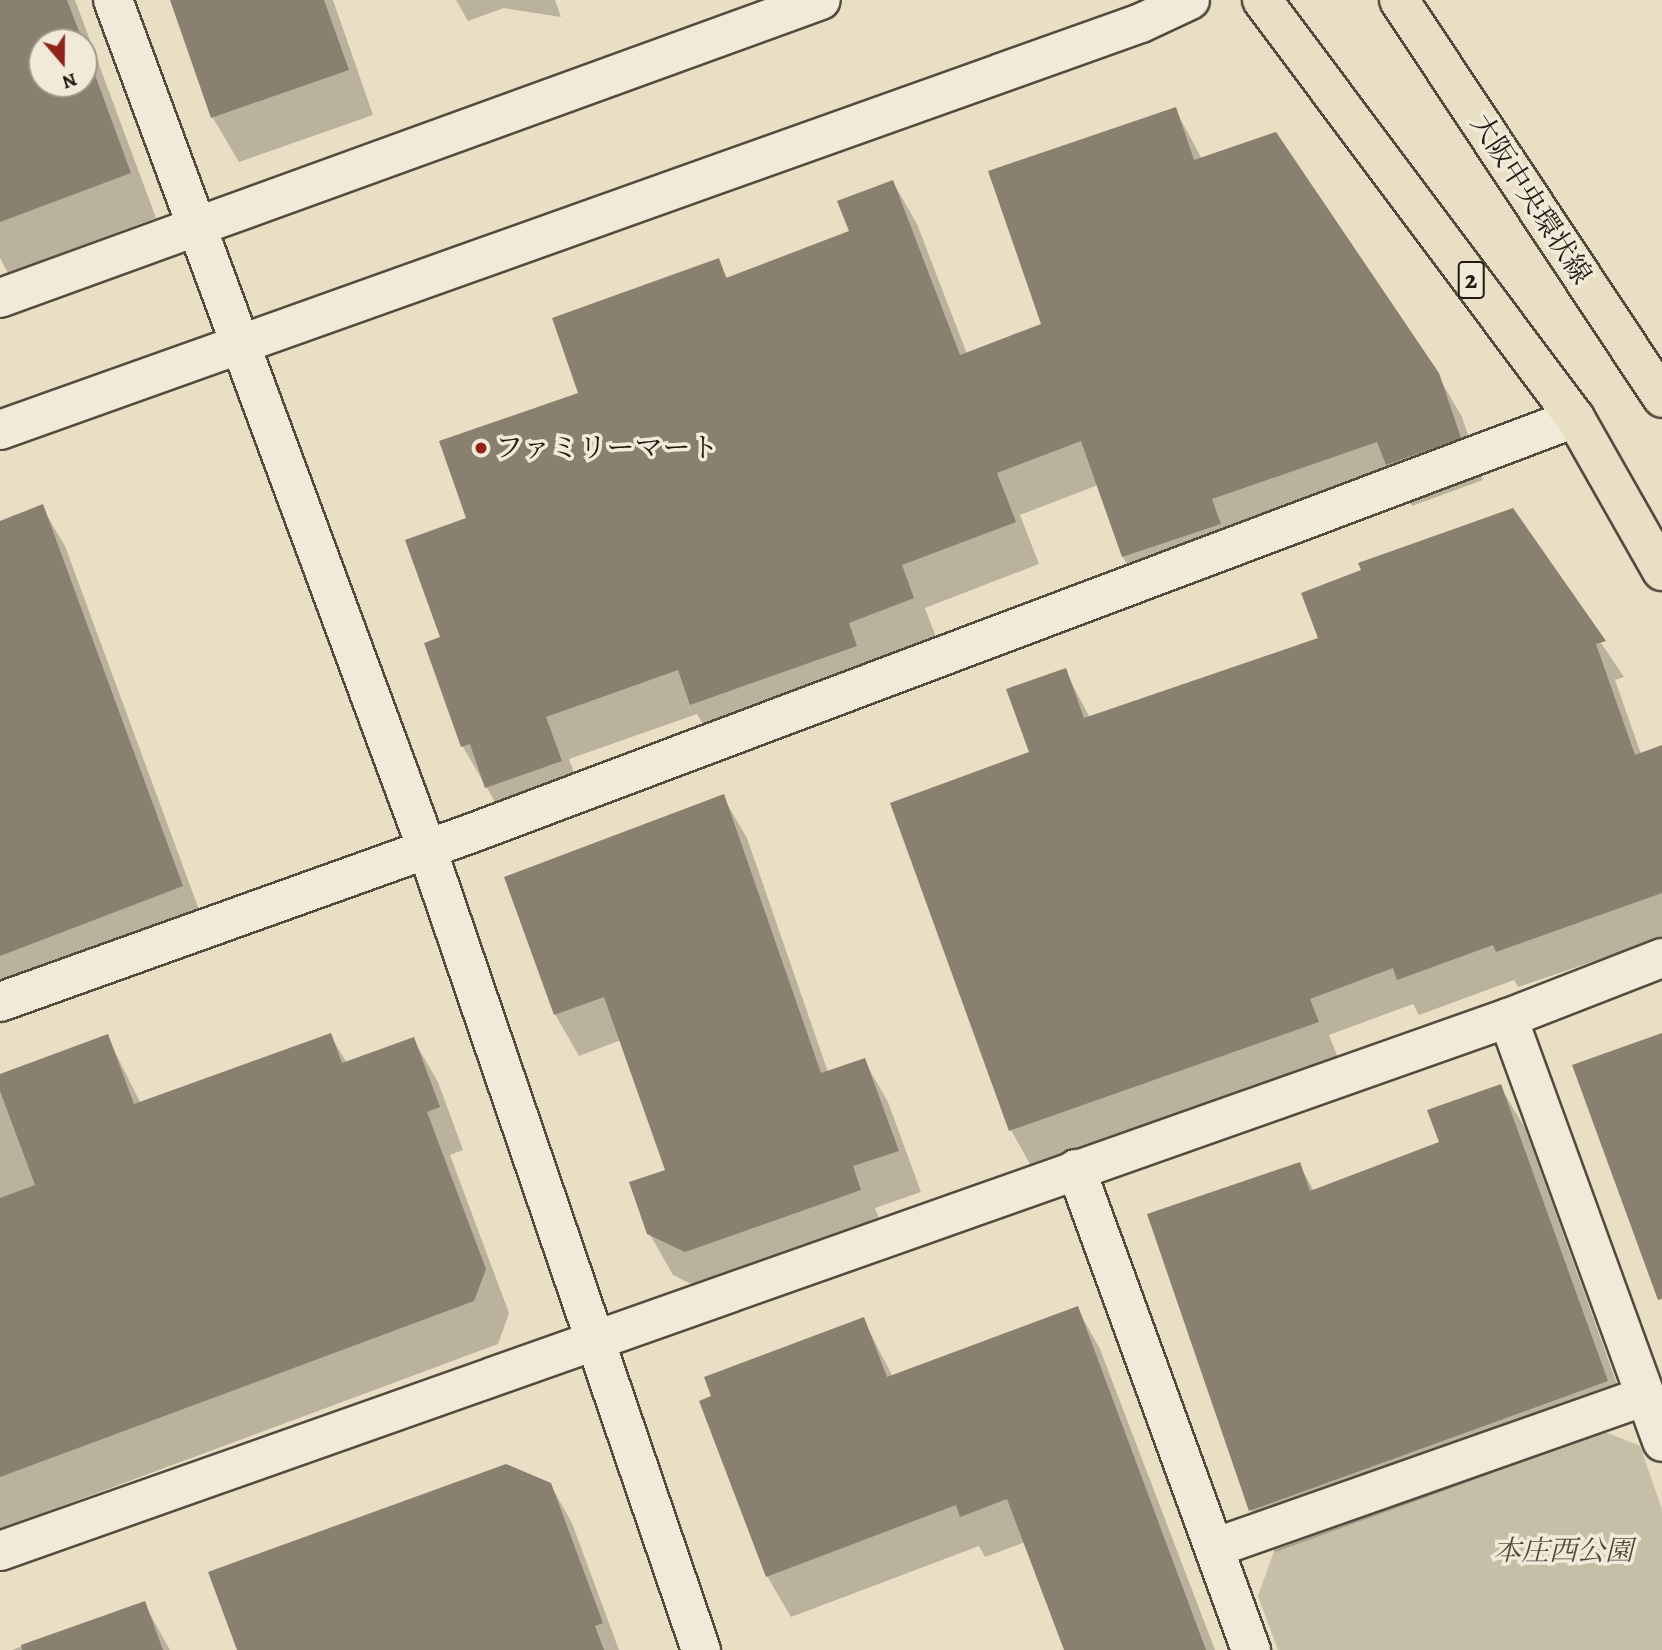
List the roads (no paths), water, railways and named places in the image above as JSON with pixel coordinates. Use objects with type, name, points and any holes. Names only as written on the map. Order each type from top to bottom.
[{"type":"main road","name":"2","points":[[1262,0],[1575,418],[1662,571]]},
{"type":"main road","name":"大阪中央環状線","points":[[1399,0],[1662,398]]},
{"type":"street","points":[[113,0],[195,229],[427,849],[592,1339],[701,1650]]},
{"type":"street","points":[[0,298],[821,0]]},
{"type":"street","points":[[0,429],[1128,28],[1190,0]]},
{"type":"street","points":[[0,1002],[427,849],[1575,418]]},
{"type":"street","points":[[0,1551],[592,1339],[1508,1018],[1662,958]]},
{"type":"street","points":[[1508,1018],[1662,1442]]},
{"type":"street","points":[[1076,1169],[1251,1650]]},
{"type":"street","points":[[1214,1548],[1645,1396]]},
{"type":"place","name":"ファミリーマート","points":[[481,448]]},
{"type":"park label","name":"本庄西公園","points":[[1563,1551]]}]
